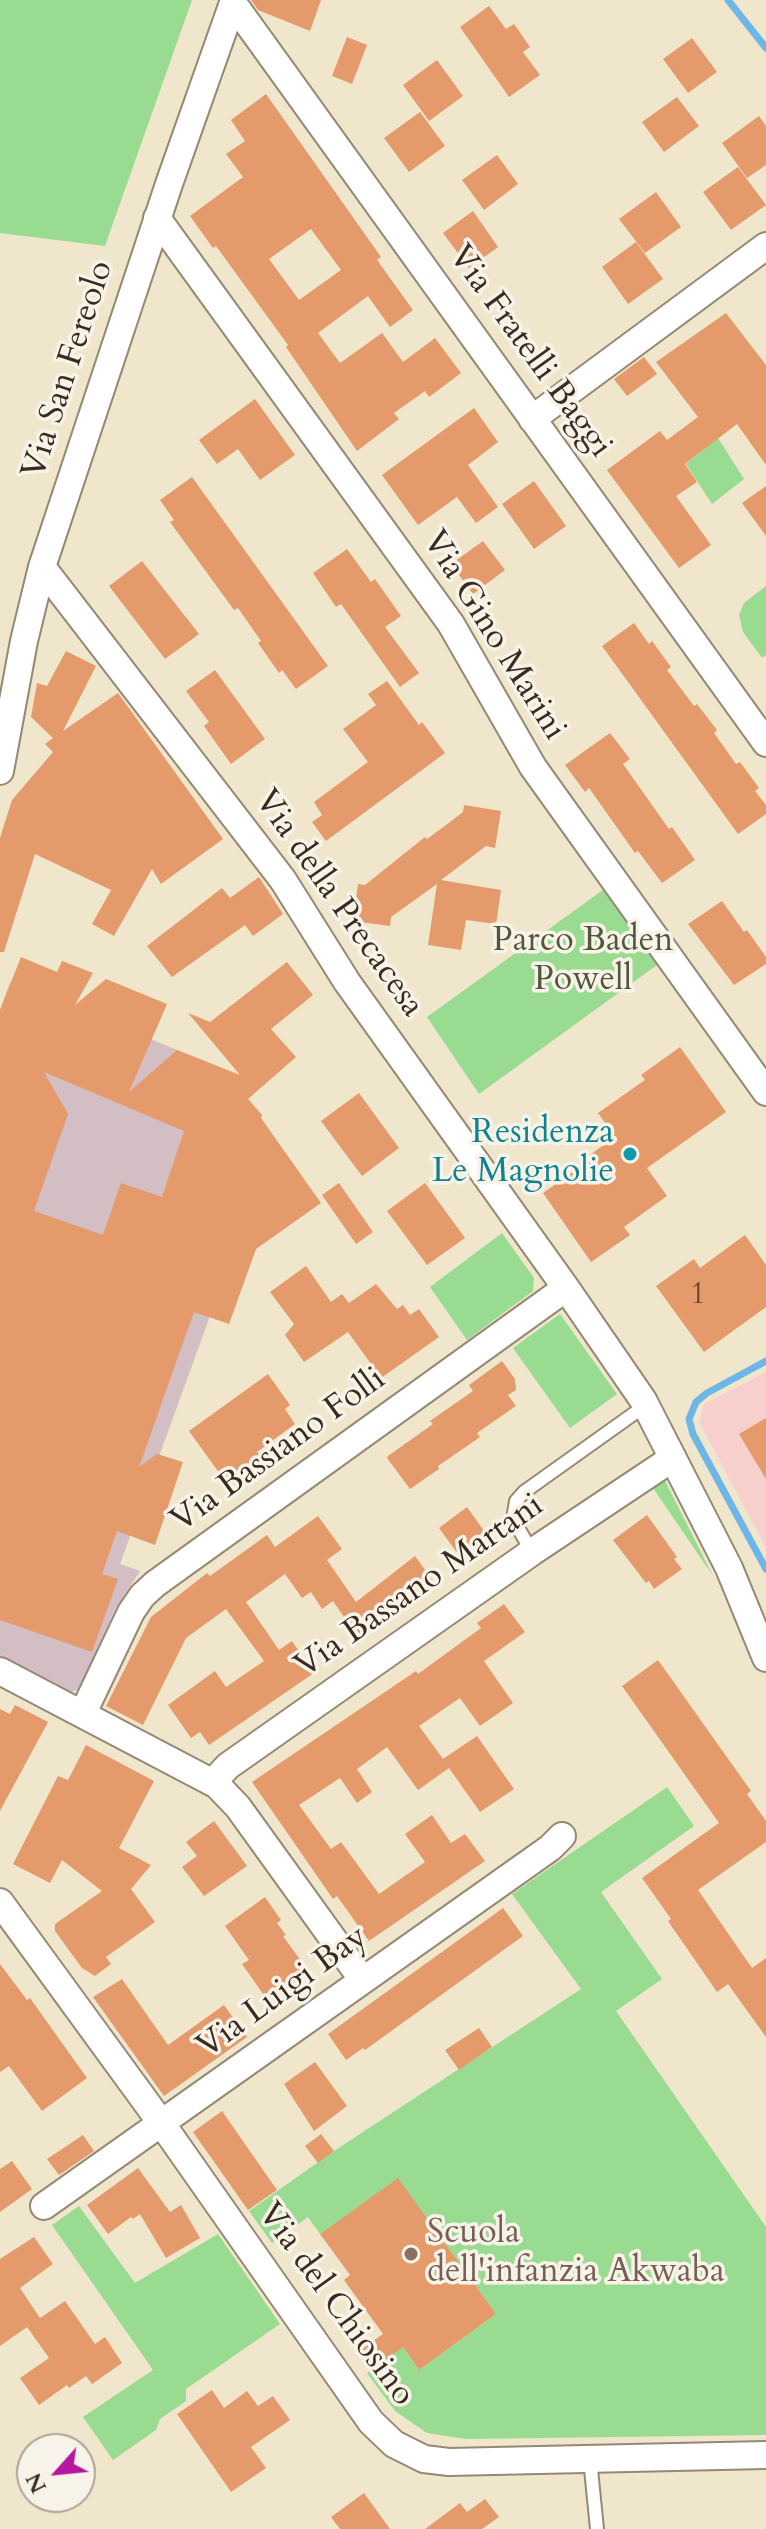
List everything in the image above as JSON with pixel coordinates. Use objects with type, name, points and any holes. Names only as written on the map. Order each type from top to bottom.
[{"type":"street","name":"Via San Fereolo","points":[[0,771],[24,641],[42,567],[157,218],[233,1]]},
{"type":"street","name":"Via Fratelli Baggi","points":[[233,1],[766,743]]},
{"type":"street","name":"Via Gino Marini","points":[[157,218],[451,624],[533,767],[766,1092]]},
{"type":"street","points":[[532,419],[766,246]]},
{"type":"street","name":"Via della Precacesa","points":[[42,567],[283,880],[347,982],[646,1405],[729,1568],[766,1658]]},
{"type":"street","name":"Via Bassiano Folli","points":[[83,1713],[131,1612],[155,1584],[566,1288]]},
{"type":"street","name":"Via Bassano Martani","points":[[213,1782],[228,1766],[532,1552],[673,1458]]},
{"type":"street","points":[[0,1671],[213,1782],[238,1807],[362,1979]]},
{"type":"street","name":"Via Luigi Bay","points":[[44,2206],[550,1848],[562,1836]]},
{"type":"street","name":"Via del Chiosino","points":[[0,1902],[162,2124],[363,2411],[394,2444],[424,2459],[449,2462],[766,2455]]},
{"type":"lane","points":[[532,1552],[513,1519],[516,1501],[524,1492],[646,1405]]},
{"type":"lane","points":[[590,2459],[597,2529]]},
{"type":"shaded area","points":[[10,982],[219,1067],[262,1115],[252,1146],[238,1239],[120,1564],[140,1571],[115,1609],[79,1689],[72,1692],[0,1655],[0,1010]]},
{"type":"shaded area","points":[[766,1372],[766,1548],[699,1422],[704,1404]]},
{"type":"green space","points":[[0,0],[192,0],[105,246],[0,233]]},
{"type":"green space","points":[[718,438],[744,479],[712,504],[686,464]]},
{"type":"green space","points":[[766,586],[766,655],[762,658],[743,632],[739,615],[744,603]]},
{"type":"green space","name":"Parco Baden Powell","points":[[603,890],[657,965],[479,1094],[427,1017]]},
{"type":"green space","points":[[502,1233],[534,1278],[533,1291],[467,1340],[430,1287]]},
{"type":"green space","points":[[560,1314],[617,1394],[570,1428],[513,1348]]},
{"type":"green space","points":[[665,1481],[713,1576],[653,1488]]},
{"type":"green space","points":[[667,1787],[694,1826],[601,1892],[662,1979],[616,2011],[766,2227],[766,2435],[466,2439],[427,2433],[395,2411],[367,2373],[385,2360],[372,2342],[390,2329],[419,2370],[496,2314],[398,2179],[320,2234],[308,2217],[272,2243],[249,2211],[334,2151],[581,1989],[512,1894]]},
{"type":"green space","points":[[79,2206],[135,2283],[218,2234],[280,2324],[186,2389],[186,2401],[160,2419],[156,2430],[113,2460],[83,2417],[153,2370],[52,2225]]},
{"type":"building","points":[[251,0],[321,0],[310,31],[258,10]]},
{"type":"building","points":[[489,6],[506,29],[514,24],[530,47],[523,52],[540,75],[509,97],[460,27]]},
{"type":"building","points":[[347,37],[367,45],[352,84],[332,76]]},
{"type":"building","points":[[692,38],[717,72],[688,93],[663,59]]},
{"type":"building","points":[[437,60],[463,96],[429,121],[403,85]]},
{"type":"building","points":[[266,94],[381,257],[377,260],[413,310],[390,327],[368,296],[318,333],[340,363],[382,333],[403,362],[435,338],[461,373],[429,397],[425,391],[394,413],[399,419],[357,451],[286,347],[288,345],[216,246],[213,248],[190,216],[243,177],[226,154],[245,141],[231,120]],"holes":[[[311,229],[341,270],[299,300],[269,259]]]},
{"type":"building","points":[[677,97],[699,126],[664,152],[642,122]]},
{"type":"building","points":[[420,112],[445,146],[409,172],[384,138]]},
{"type":"building","points":[[759,116],[766,126],[766,165],[747,178],[722,143]]},
{"type":"building","points":[[497,155],[518,184],[484,210],[462,180]]},
{"type":"building","points":[[738,167],[766,205],[731,230],[703,192]]},
{"type":"building","points":[[656,192],[681,227],[645,253],[619,219]]},
{"type":"building","points":[[473,211],[498,247],[469,268],[443,233]]},
{"type":"building","points":[[636,242],[663,279],[628,304],[602,267]]},
{"type":"building","points":[[726,313],[766,365],[766,465],[737,424],[685,464],[697,482],[676,496],[711,545],[679,568],[607,470],[660,431],[667,440],[698,417],[656,362]]},
{"type":"building","points":[[644,357],[657,374],[627,396],[614,379]]},
{"type":"building","points":[[255,399],[295,455],[260,480],[238,449],[217,464],[199,440]]},
{"type":"building","points":[[474,408],[498,442],[468,465],[498,507],[476,523],[457,497],[418,525],[382,475]]},
{"type":"building","points":[[192,477],[328,666],[296,689],[282,670],[279,673],[238,608],[234,610],[170,522],[174,520],[160,500]]},
{"type":"building","points":[[534,481],[566,526],[534,549],[502,504]]},
{"type":"building","points":[[766,486],[766,536],[742,503]]},
{"type":"building","points":[[483,541],[505,570],[473,594],[451,564]]},
{"type":"building","points":[[347,549],[371,582],[375,579],[401,616],[385,627],[419,673],[400,687],[341,604],[336,607],[313,573]]},
{"type":"building","points":[[142,561],[199,634],[165,659],[109,586]]},
{"type":"building","points":[[634,623],[671,667],[667,670],[694,706],[697,704],[717,730],[714,733],[736,764],[740,762],[759,788],[755,791],[766,805],[766,814],[738,834],[602,646]]},
{"type":"building","points":[[66,651],[96,666],[63,731],[118,693],[223,839],[161,884],[152,869],[114,936],[92,924],[111,890],[35,854],[4,952],[0,952],[0,838],[12,800],[53,752],[45,744],[53,738],[31,717],[37,683],[47,686]]},
{"type":"building","points":[[215,670],[265,739],[231,764],[204,726],[209,722],[186,691]]},
{"type":"building","points":[[387,681],[419,725],[422,722],[445,753],[326,841],[312,822],[322,815],[314,802],[368,762],[343,729],[376,705],[368,694]]},
{"type":"building","points":[[610,733],[630,759],[623,764],[695,860],[662,883],[638,851],[635,853],[589,788],[585,792],[565,765]]},
{"type":"building","points":[[464,805],[501,811],[495,848],[486,846],[441,880],[501,890],[496,924],[466,920],[461,950],[428,945],[437,884],[391,917],[390,926],[353,921],[358,884],[365,885],[425,837],[427,839],[450,822],[463,812]]},
{"type":"building","points":[[259,877],[283,914],[253,936],[245,925],[172,977],[147,946],[222,888],[230,898]]},
{"type":"building","points":[[722,901],[766,957],[766,964],[734,985],[688,924]]},
{"type":"building","points":[[21,957],[57,972],[62,961],[93,973],[75,1005],[106,979],[167,1004],[129,1092],[177,1050],[240,1075],[188,1013],[210,1022],[287,962],[313,995],[271,1029],[296,1057],[248,1099],[321,1203],[256,1249],[229,1324],[194,1312],[139,1467],[157,1454],[183,1462],[155,1545],[117,1531],[102,1574],[118,1579],[92,1652],[0,1620],[0,1010]],"holes":[[[44,1072],[184,1131],[162,1197],[121,1183],[103,1235],[34,1211],[68,1114]]]},
{"type":"building","name":"Residenza Le Magnolie","points":[[680,1047],[726,1112],[647,1168],[667,1196],[624,1227],[630,1235],[591,1262],[543,1193],[590,1160],[587,1157],[615,1137],[598,1113],[645,1080],[641,1075]]},
{"type":"building","points":[[359,1093],[399,1148],[362,1176],[321,1121]]},
{"type":"building","points":[[339,1183],[373,1232],[356,1244],[322,1195]]},
{"type":"building","points":[[425,1183],[465,1238],[427,1265],[387,1211]]},
{"type":"building","name":"Residenza Le Magnolie","points":[[745,1235],[766,1265],[766,1307],[704,1352],[656,1286],[694,1259],[700,1268]]},
{"type":"building","points":[[306,1266],[331,1302],[342,1294],[349,1303],[376,1284],[397,1309],[403,1305],[410,1315],[419,1309],[439,1337],[381,1378],[348,1332],[304,1362],[285,1335],[294,1324],[270,1292]]},
{"type":"building","points":[[502,1361],[515,1379],[516,1390],[508,1395],[516,1406],[477,1433],[480,1437],[410,1489],[388,1456],[473,1391],[469,1385]]},
{"type":"building","points":[[268,1374],[290,1405],[285,1409],[295,1424],[225,1481],[189,1431]]},
{"type":"building","points":[[766,1418],[766,1479],[739,1434]]},
{"type":"building","points":[[467,1507],[492,1542],[464,1562],[439,1528]]},
{"type":"building","points":[[647,1515],[682,1569],[654,1589],[613,1540]]},
{"type":"building","points":[[318,1516],[342,1549],[327,1560],[356,1602],[415,1556],[435,1584],[357,1636],[333,1601],[322,1609],[311,1592],[302,1598],[285,1574],[246,1602],[279,1650],[292,1641],[314,1673],[209,1745],[200,1732],[191,1738],[168,1705],[215,1671],[226,1687],[264,1661],[226,1609],[186,1638],[143,1725],[106,1706],[151,1617],[207,1573],[210,1576],[267,1535],[275,1547]]},
{"type":"building","points":[[504,1604],[525,1632],[484,1661],[513,1703],[480,1726],[460,1698],[419,1726],[443,1759],[477,1736],[514,1789],[480,1812],[449,1768],[418,1790],[387,1747],[357,1769],[372,1792],[357,1803],[340,1778],[299,1805],[331,1849],[341,1842],[379,1894],[425,1862],[405,1834],[432,1815],[451,1843],[465,1834],[485,1861],[369,1941],[337,1896],[333,1899],[252,1782],[416,1671],[418,1674],[481,1628],[477,1623]]},
{"type":"building","points":[[658,1660],[751,1791],[747,1794],[766,1821],[766,1842],[698,1890],[752,1968],[766,1958],[766,2037],[728,1984],[717,1992],[642,1878],[719,1823],[622,1686]]},
{"type":"building","points":[[15,1705],[48,1722],[0,1811],[0,1709],[10,1714]]},
{"type":"building","points":[[86,1745],[154,1781],[119,1848],[151,1865],[131,1889],[155,1922],[106,1957],[111,1964],[95,1976],[82,1968],[55,1931],[55,1924],[102,1891],[62,1860],[50,1883],[13,1864],[58,1776],[68,1780]]},
{"type":"building","points":[[214,1821],[247,1866],[204,1896],[182,1867],[197,1856],[186,1842]]},
{"type":"building","points":[[265,1897],[281,1920],[277,1923],[286,1935],[283,1936],[309,1972],[268,2001],[242,1964],[249,1960],[225,1926]]},
{"type":"building","points":[[503,1908],[523,1936],[365,2050],[363,2048],[346,2060],[328,2034]]},
{"type":"building","points":[[0,1964],[27,2000],[30,1998],[87,2078],[42,2111],[9,2066],[0,2072]]},
{"type":"building","points":[[122,1979],[168,2045],[224,2005],[247,2037],[164,2096],[93,1997]]},
{"type":"building","points":[[479,2028],[492,2047],[459,2070],[445,2050]]},
{"type":"building","points":[[315,2062],[347,2106],[314,2131],[284,2084]]},
{"type":"building","points":[[222,2111],[277,2190],[248,2210],[193,2132]]},
{"type":"building","points":[[321,2134],[334,2151],[318,2163],[305,2146]]},
{"type":"building","points":[[83,2135],[94,2151],[59,2175],[47,2159]]},
{"type":"building","points":[[12,2161],[32,2189],[0,2212],[0,2169]]},
{"type":"building","points":[[138,2168],[170,2212],[181,2205],[200,2238],[166,2258],[140,2214],[108,2234],[87,2205]]},
{"type":"building","points":[[398,2178],[496,2314],[419,2370],[403,2347],[372,2370],[358,2352],[383,2334],[344,2280],[350,2275],[320,2234]]},
{"type":"building","points":[[34,2237],[53,2264],[20,2288],[40,2318],[0,2346],[0,2259]]},
{"type":"building","points":[[65,2301],[95,2344],[105,2337],[122,2363],[92,2384],[86,2376],[69,2388],[67,2385],[39,2405],[20,2378],[49,2358],[27,2327]]},
{"type":"building","points":[[212,2390],[224,2408],[247,2391],[258,2406],[273,2396],[290,2420],[251,2447],[266,2468],[231,2492],[177,2414]]},
{"type":"building","points":[[364,2493],[390,2529],[340,2529],[331,2517]]},
{"type":"building","points":[[485,2499],[499,2517],[482,2529],[425,2529],[460,2503],[467,2512]]},
{"type":"waterway","points":[[728,0],[766,48]]},
{"type":"waterway","points":[[766,1361],[707,1393],[696,1402],[689,1419],[693,1434],[766,1569]]},
{"type":"place","name":"Residenza Le Magnolie","points":[[630,1154]]},
{"type":"place","name":"Scuola dell'infanzia Akwaba","points":[[411,2254]]}]
